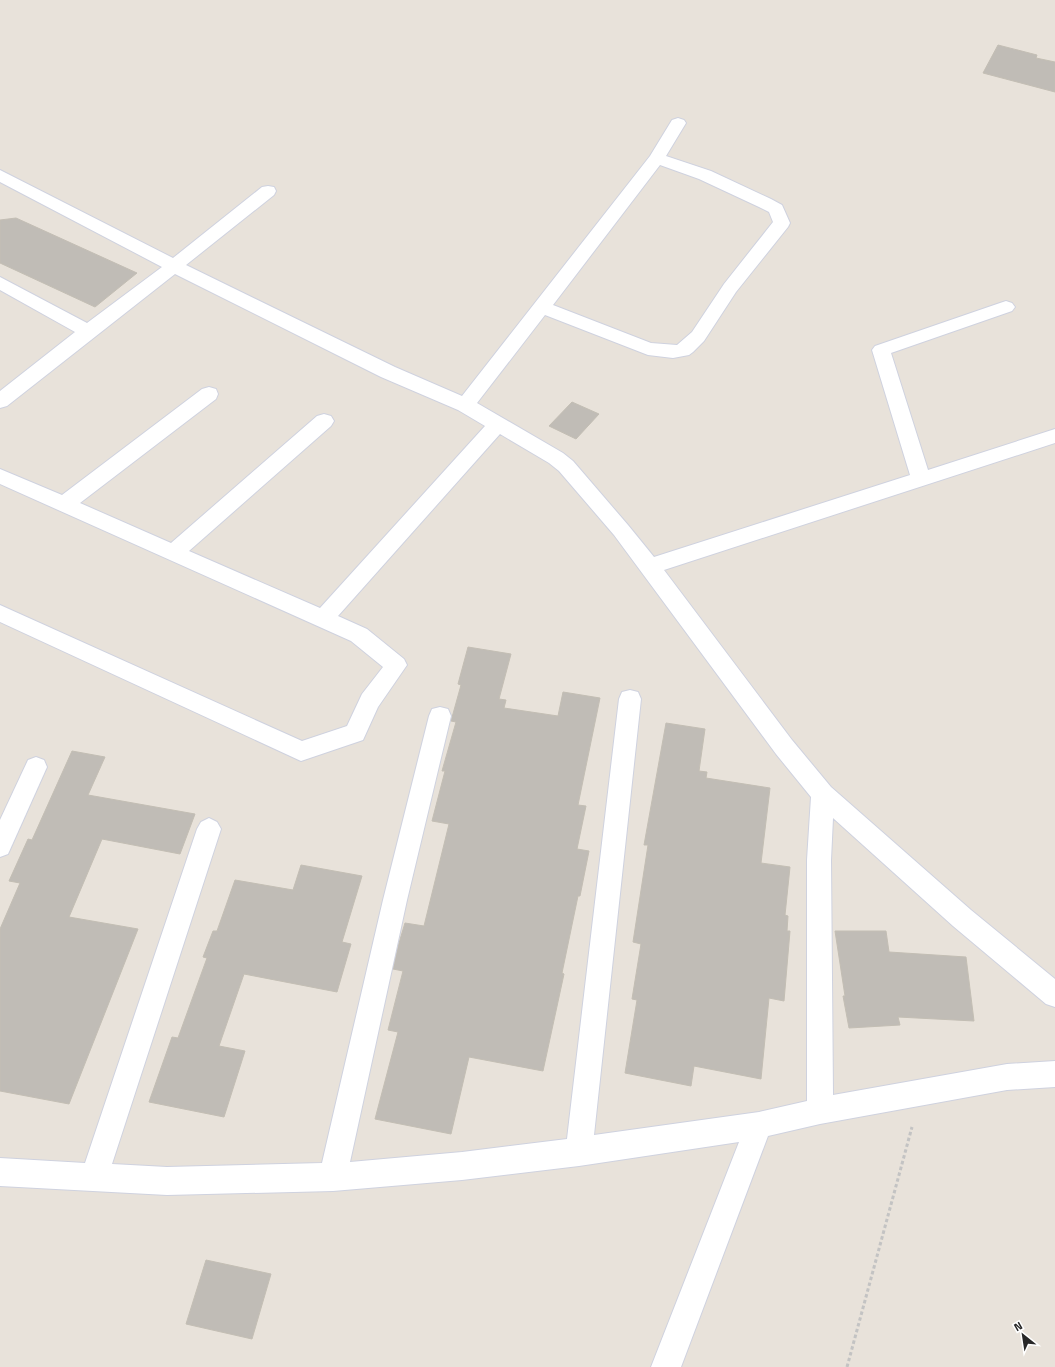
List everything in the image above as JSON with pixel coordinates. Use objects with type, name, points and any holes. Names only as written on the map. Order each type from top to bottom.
[{"type":"street","points":[[465,405],[657,158],[678,123]]},
{"type":"street","points":[[542,307],[648,349],[664,352],[679,352],[688,347],[697,336],[731,287],[782,223],[781,217],[776,209],[765,203],[705,176],[657,158]]},
{"type":"street","points":[[0,175],[104,227],[174,266],[388,372],[465,405],[545,450],[566,466],[620,530],[784,747],[823,794],[962,918],[1055,995]]},
{"type":"street","points":[[0,401],[268,191]]},
{"type":"street","points":[[1,285],[88,331]]},
{"type":"street","points":[[922,480],[882,350],[1006,307]]},
{"type":"street","points":[[64,504],[209,394]]},
{"type":"street","points":[[173,552],[324,422]]},
{"type":"street","points":[[324,619],[498,424]]},
{"type":"street","points":[[648,567],[1055,436]]},
{"type":"street","points":[[0,476],[359,635],[396,665],[370,702],[355,734],[302,751],[0,613]]},
{"type":"street","points":[[579,1152],[630,699]]},
{"type":"street","points":[[333,1177],[395,900],[440,716]]},
{"type":"street","points":[[0,846],[36,767]]},
{"type":"street","points":[[820,1111],[819,860],[823,794]]},
{"type":"street","points":[[94,1178],[210,829]]},
{"type":"street","points":[[0,1172],[167,1181],[333,1177],[462,1166],[663,1140],[759,1125],[820,1111],[1007,1077],[1055,1074]]},
{"type":"street","points":[[666,1367],[759,1125]]},
{"type":"path","points":[[846,1367],[921,1093]]},
{"type":"building","points":[[998,45],[1037,55],[1036,58],[1055,62],[1055,92],[983,73]]},
{"type":"building","points":[[16,218],[137,273],[95,307],[0,263],[0,220]]},
{"type":"building","points":[[572,402],[599,414],[576,439],[549,426]]},
{"type":"building","points":[[468,647],[511,654],[499,699],[506,700],[504,708],[558,716],[563,692],[600,698],[578,805],[586,806],[577,849],[589,851],[580,896],[578,896],[562,973],[564,974],[543,1071],[469,1057],[451,1134],[375,1119],[398,1032],[388,1030],[403,971],[393,969],[399,943],[405,923],[424,926],[449,824],[432,821],[445,771],[442,771],[456,722],[451,721],[461,685],[458,684]]},
{"type":"building","points":[[666,723],[705,729],[699,771],[707,772],[706,778],[770,788],[761,863],[790,867],[785,915],[788,916],[787,931],[790,931],[784,1001],[769,998],[761,1079],[694,1066],[691,1086],[625,1073],[637,1000],[632,999],[641,944],[633,942],[648,845],[644,845]]},
{"type":"building","points":[[72,751],[105,757],[88,795],[195,814],[180,854],[102,839],[69,917],[138,929],[69,1104],[0,1091],[0,929],[20,883],[9,881],[28,839],[32,840]]},
{"type":"building","points":[[301,865],[362,876],[342,942],[351,944],[337,992],[244,974],[219,1046],[245,1051],[224,1117],[149,1102],[172,1037],[178,1038],[207,958],[203,957],[213,931],[217,931],[235,880],[293,890]]},
{"type":"building","points":[[835,931],[886,931],[889,952],[966,957],[974,1021],[898,1017],[900,1025],[849,1028],[843,996],[845,996]]},
{"type":"building","points":[[206,1260],[271,1274],[252,1339],[186,1324]]}]
